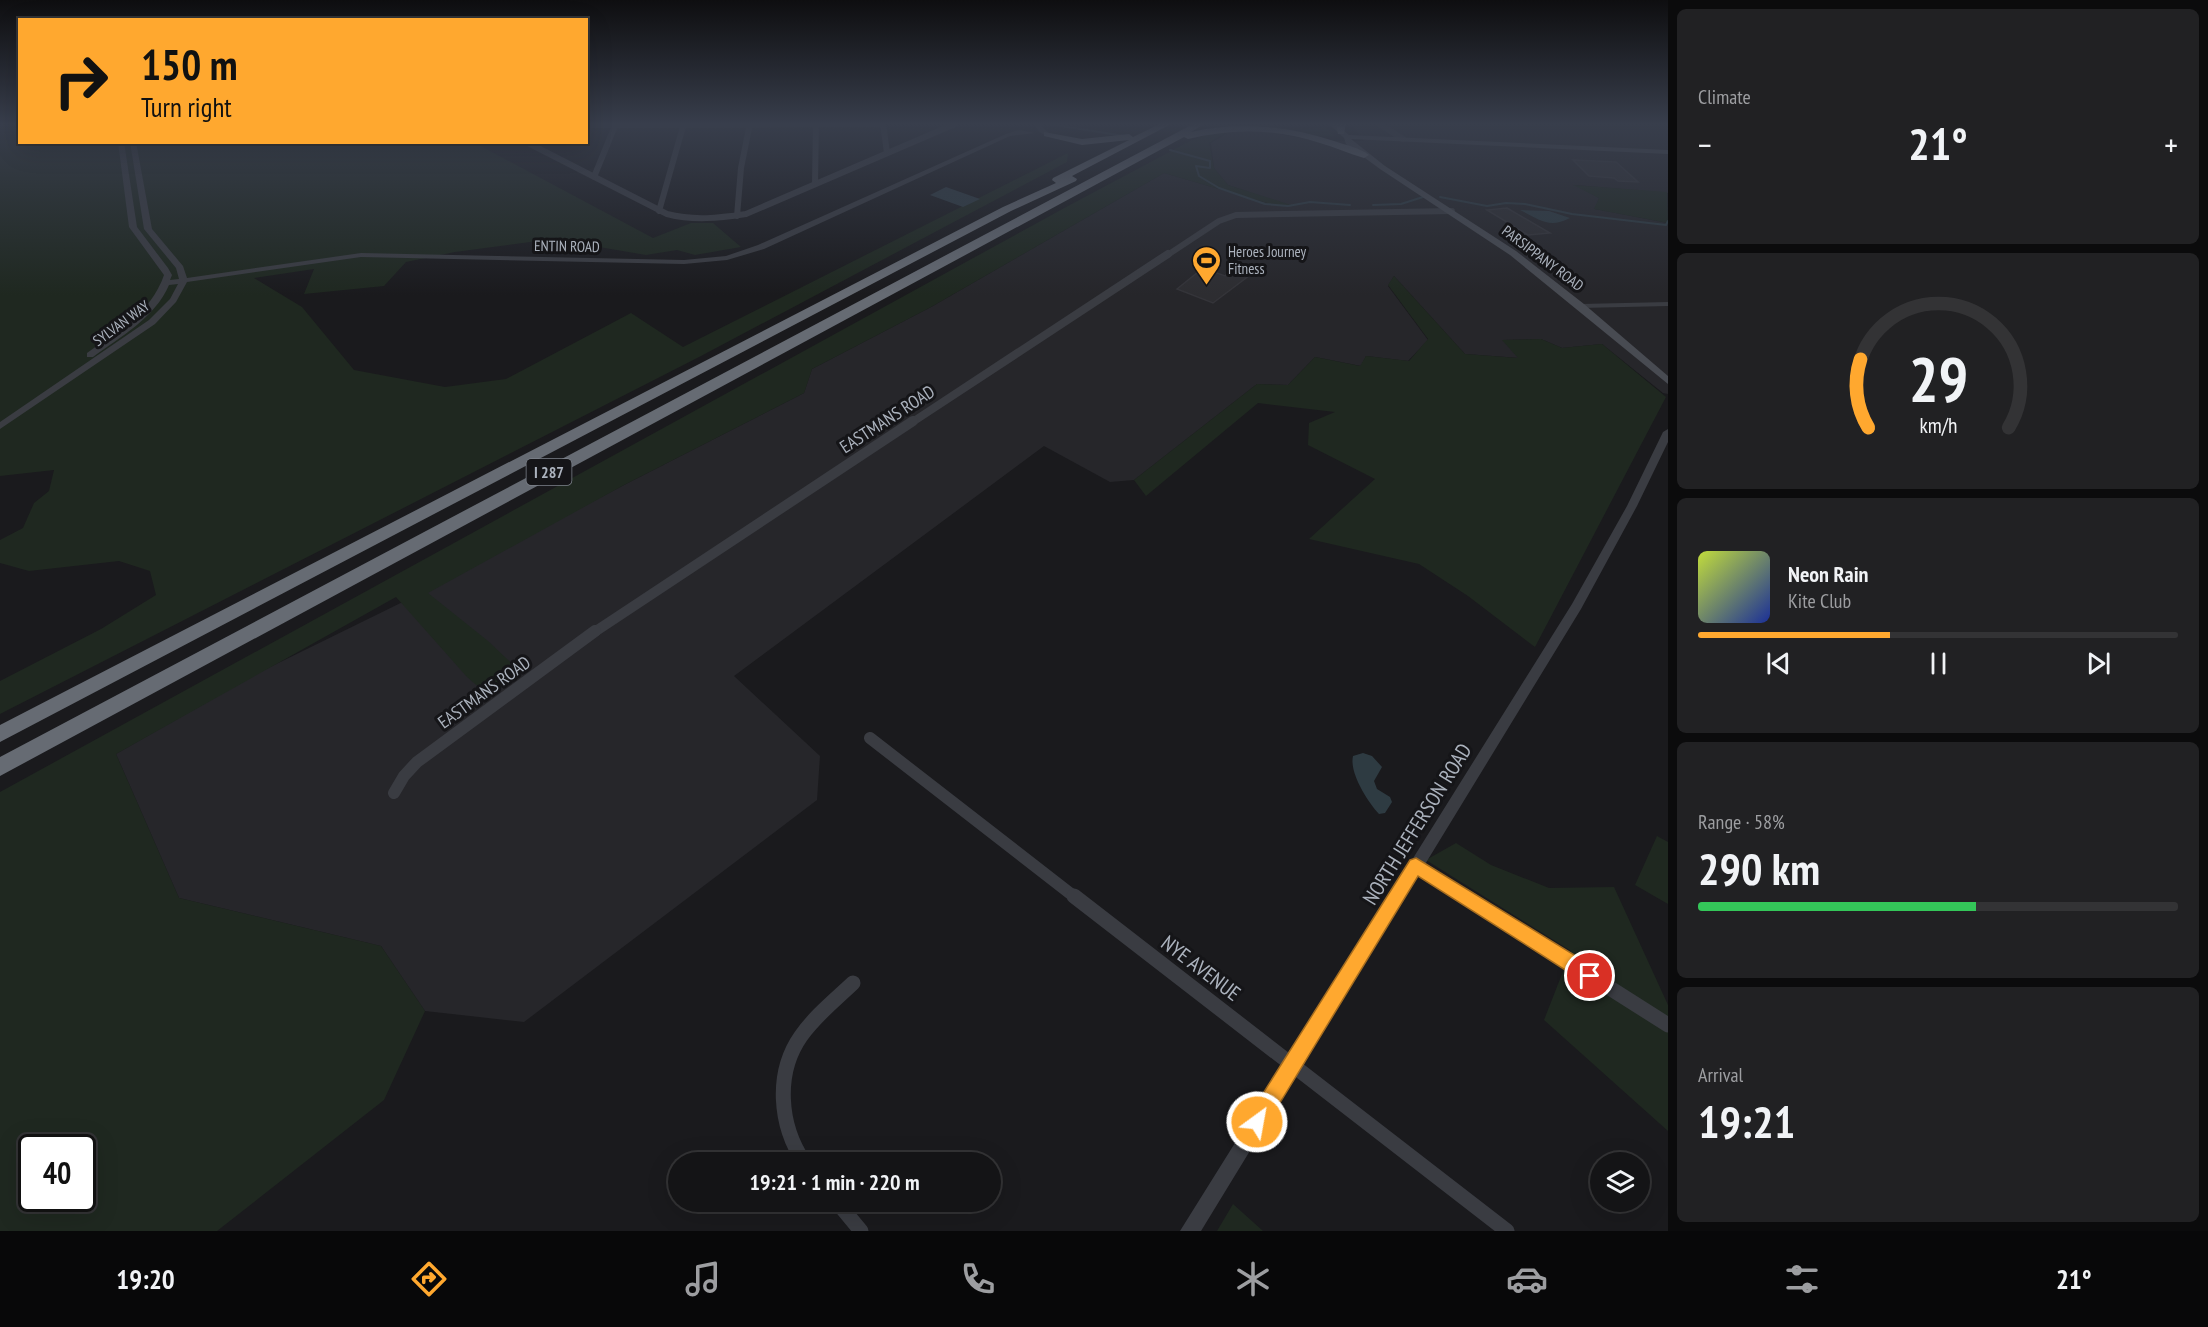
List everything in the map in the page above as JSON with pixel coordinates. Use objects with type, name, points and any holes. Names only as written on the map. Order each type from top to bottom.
[{"type":"highway","name":"I 287","points":[[0,734],[1007,209],[1019,199],[1057,180]]},
{"type":"highway","points":[[1007,209],[1067,180]]},
{"type":"highway","name":"I 287","points":[[0,767],[1093,180]]},
{"type":"main road","name":"PARSIPPANY ROAD","points":[[1405,180],[1530,264],[1668,381]]},
{"type":"main road","points":[[1654,369],[1668,388]]},
{"type":"street","points":[[126,180],[133,227],[163,265],[168,275],[167,283]]},
{"type":"street","points":[[140,180],[148,229],[178,265],[189,272],[203,274],[237,273]]},
{"type":"street","points":[[601,180],[659,211],[675,217],[692,219],[737,216],[823,180]]},
{"type":"street","points":[[659,211],[667,180]]},
{"type":"street","points":[[737,216],[740,180]]},
{"type":"street","name":"ENTIN ROAD","points":[[167,283],[362,255],[684,262],[717,260],[761,247],[903,180]]},
{"type":"street","name":"EASTMANS ROAD","points":[[394,793],[404,776],[417,762],[617,615],[1219,221],[1236,215],[1253,213],[1452,211]]},
{"type":"street","points":[[178,265],[184,281]]},
{"type":"street","name":"SYLVAN WAY","points":[[0,426],[152,322],[177,294],[184,281]]},
{"type":"street","name":"SYLVAN WAY","points":[[0,417],[141,317],[156,301],[167,283]]},
{"type":"street","points":[[1581,306],[1668,304]]},
{"type":"street","points":[[18,405],[29,406]]},
{"type":"street","name":"NORTH JEFFERSON ROAD","points":[[1190,1231],[1577,606],[1632,506],[1668,432]]},
{"type":"street","name":"NYE AVENUE","points":[[870,738],[1507,1231]]},
{"type":"street","points":[[1416,865],[1668,1025]]},
{"type":"street","points":[[799,1152],[786,1128],[783,1088],[795,1045],[819,1015],[853,983]]},
{"type":"street","points":[[845,1212],[861,1231]]},
{"type":"shaded area","points":[[0,180],[545,180],[653,238],[691,223],[713,223],[741,247],[695,255],[677,250],[646,255],[552,239],[455,252],[406,262],[384,286],[304,294],[314,269],[254,278],[302,307],[354,370],[445,387],[506,379],[631,313],[683,347],[1014,180],[1032,180],[701,356],[0,714],[0,681],[101,629],[156,595],[150,571],[119,561],[29,571],[0,563],[0,540],[23,528],[34,503],[49,491],[54,470],[0,476]]},
{"type":"shaded area","points":[[1116,180],[1151,180],[931,307],[812,369],[804,393],[624,485],[428,593],[488,641],[522,673],[489,696],[467,677],[396,597],[116,754],[179,898],[381,946],[425,1011],[384,1100],[217,1231],[0,1231],[0,792]]},
{"type":"shaded area","points":[[1151,180],[1190,180],[1274,205],[1289,205],[1228,185],[1224,180],[1668,180],[1668,193],[1575,185],[1599,198],[1595,209],[1668,223],[1668,394],[1663,393],[1602,344],[1562,348],[1541,339],[1503,340],[1519,358],[1465,354],[1394,276],[1388,286],[1428,340],[1408,361],[1366,356],[1361,366],[1315,357],[1288,385],[1257,384],[1134,480],[1110,482],[1044,446],[734,676],[820,756],[817,800],[524,1022],[425,1011],[381,946],[179,898],[116,754],[256,674],[421,593],[804,393],[812,369],[931,307]]},
{"type":"shaded area","points":[[1190,180],[1224,180],[1228,185],[1291,205],[1274,205]]},
{"type":"shaded area","points":[[1573,185],[1667,192],[1668,223],[1594,209],[1599,198]]},
{"type":"shaded area","points":[[946,187],[980,199],[963,207],[930,195]]},
{"type":"shaded area","points":[[1520,210],[1549,211],[1570,218],[1550,223]]},
{"type":"shaded area","points":[[1394,276],[1465,354],[1518,358],[1502,340],[1541,339],[1562,348],[1602,344],[1666,397],[1535,647],[1468,596],[1419,564],[1309,539],[1375,479],[1308,445],[1309,423],[1335,412],[1258,403],[1146,496],[1134,480],[1257,384],[1288,385],[1315,357],[1360,366],[1366,356],[1409,361],[1428,339],[1388,285]]},
{"type":"shaded area","points":[[1363,753],[1372,756],[1382,767],[1374,781],[1377,789],[1390,797],[1392,802],[1385,813],[1379,814],[1375,809],[1365,795],[1354,771],[1353,756]]},
{"type":"shaded area","points":[[1657,836],[1668,842],[1668,904],[1635,885]]},
{"type":"shaded area","points":[[1456,843],[1491,865],[1549,888],[1614,887],[1668,1005],[1668,1131],[1544,1020],[1571,951],[1426,860]]},
{"type":"shaded area","points":[[1233,1204],[1263,1231],[1217,1231]]},
{"type":"building","points":[[1507,208],[1550,233],[1528,235],[1487,210]]},
{"type":"building","name":"Heroes Journey Fitness","points":[[1203,268],[1225,276],[1233,269],[1250,275],[1213,303],[1177,289]]},
{"type":"waterway","points":[[1206,180],[1219,188],[1265,204],[1288,206],[1310,202],[1350,205]]},
{"type":"waterway","points":[[1373,205],[1401,204],[1423,197]]},
{"type":"waterway","points":[[1440,197],[1487,206],[1506,203],[1525,204],[1572,214],[1666,225],[1668,221]]},
{"type":"place","name":"Heroes Journey Fitness","points":[[1207,286]]},
{"type":"route","points":[[1257,1122],[1416,865],[1590,976]]}]
